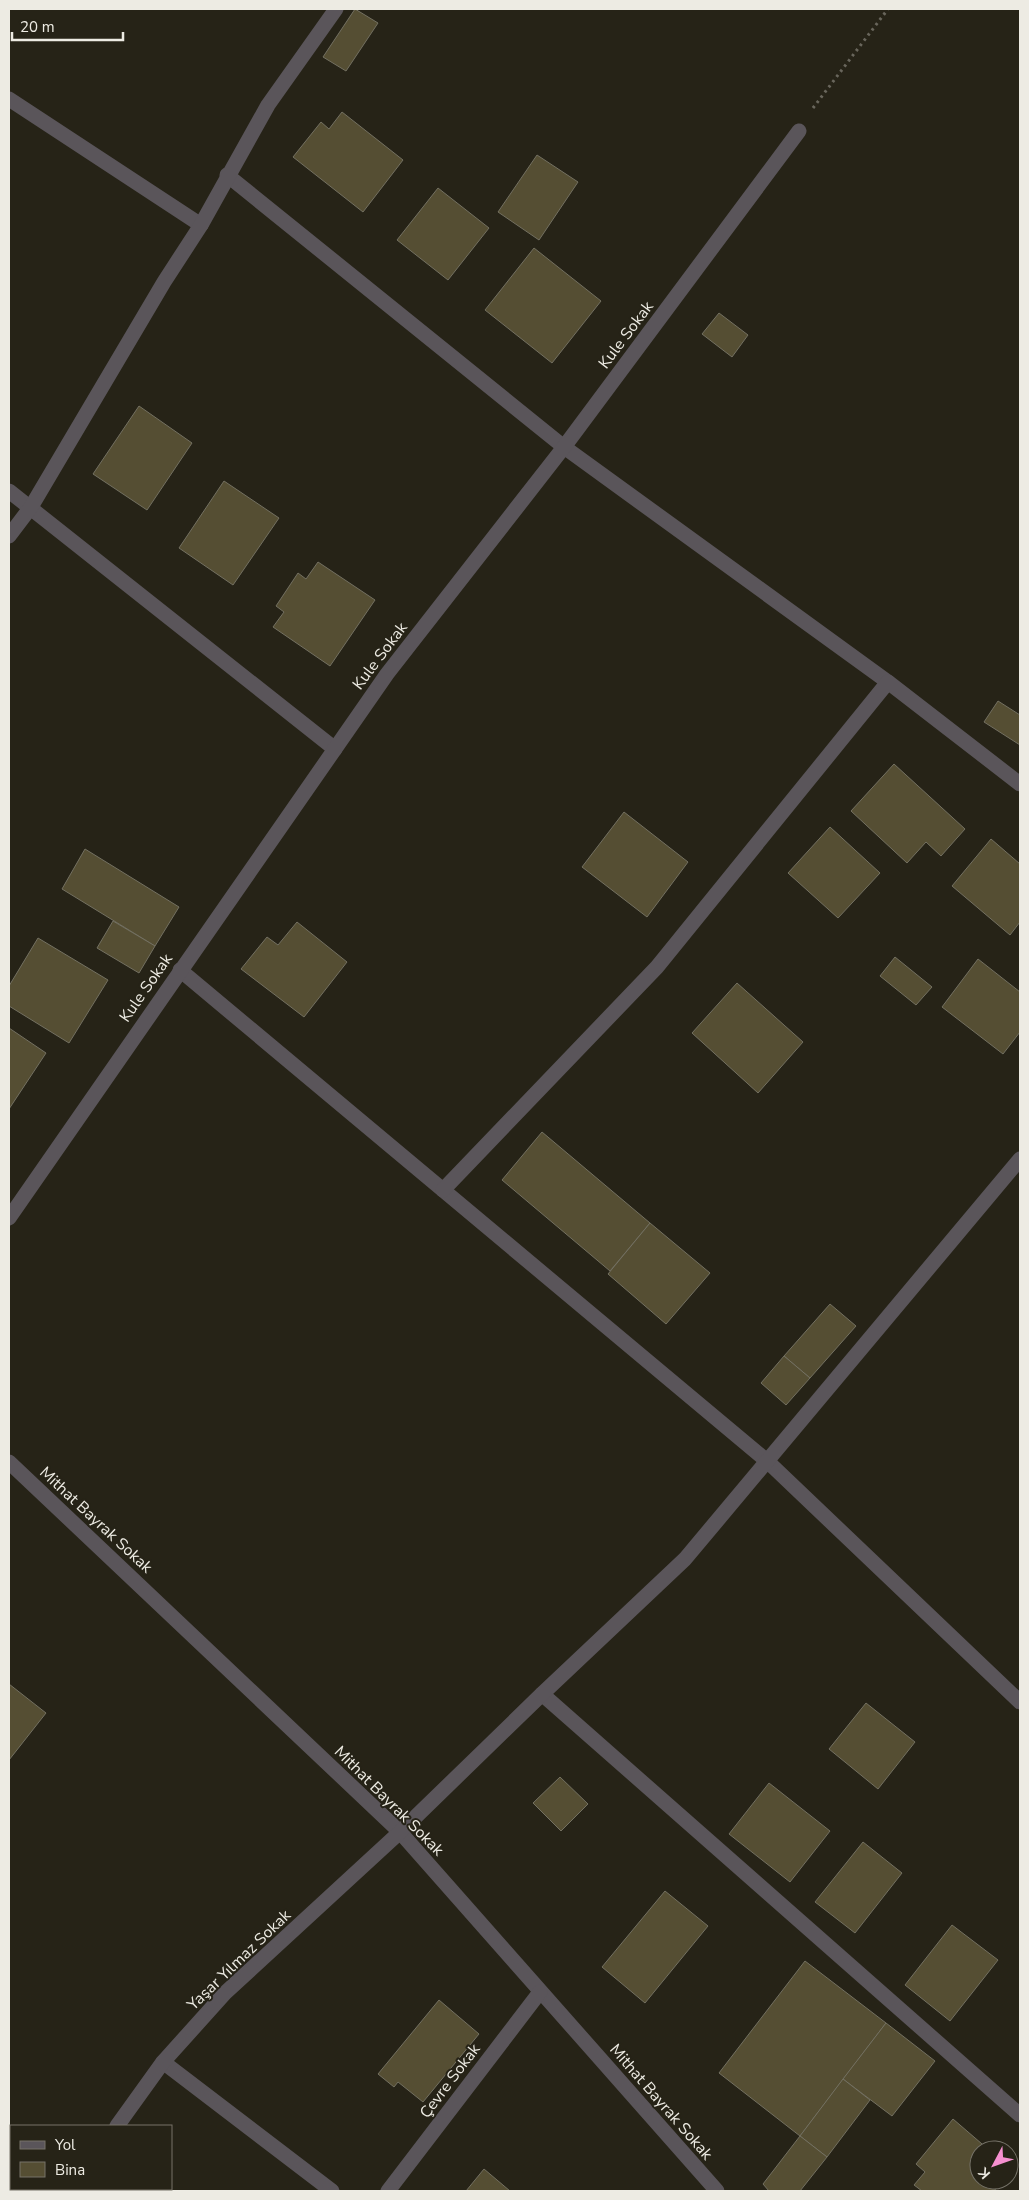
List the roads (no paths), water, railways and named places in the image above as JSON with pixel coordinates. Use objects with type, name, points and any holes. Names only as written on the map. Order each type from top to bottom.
[{"type":"street","points":[[9,536],[31,508],[164,282],[201,225],[268,105],[336,9]]},
{"type":"street","points":[[9,99],[201,225]]},
{"type":"street","name":"Kule Sokak","points":[[9,1218],[387,674],[564,447],[799,131]]},
{"type":"street","points":[[228,175],[564,447],[888,682],[1020,784]]},
{"type":"street","points":[[9,491],[335,749]]},
{"type":"street","points":[[443,1190],[657,967],[888,682]]},
{"type":"street","points":[[180,970],[767,1461],[1020,1702]]},
{"type":"street","name":"Yaşar Yılmaz Sokak","points":[[118,2125],[163,2062],[225,1993],[400,1832],[685,1559],[1018,1168]]},
{"type":"street","name":"Mithat Bayrak Sokak","points":[[9,1462],[400,1832],[716,2191]]},
{"type":"street","points":[[542,1694],[1020,2115]]},
{"type":"street","name":"Çevre Sokak","points":[[388,2191],[540,1992]]},
{"type":"street","points":[[163,2062],[332,2191]]}]
